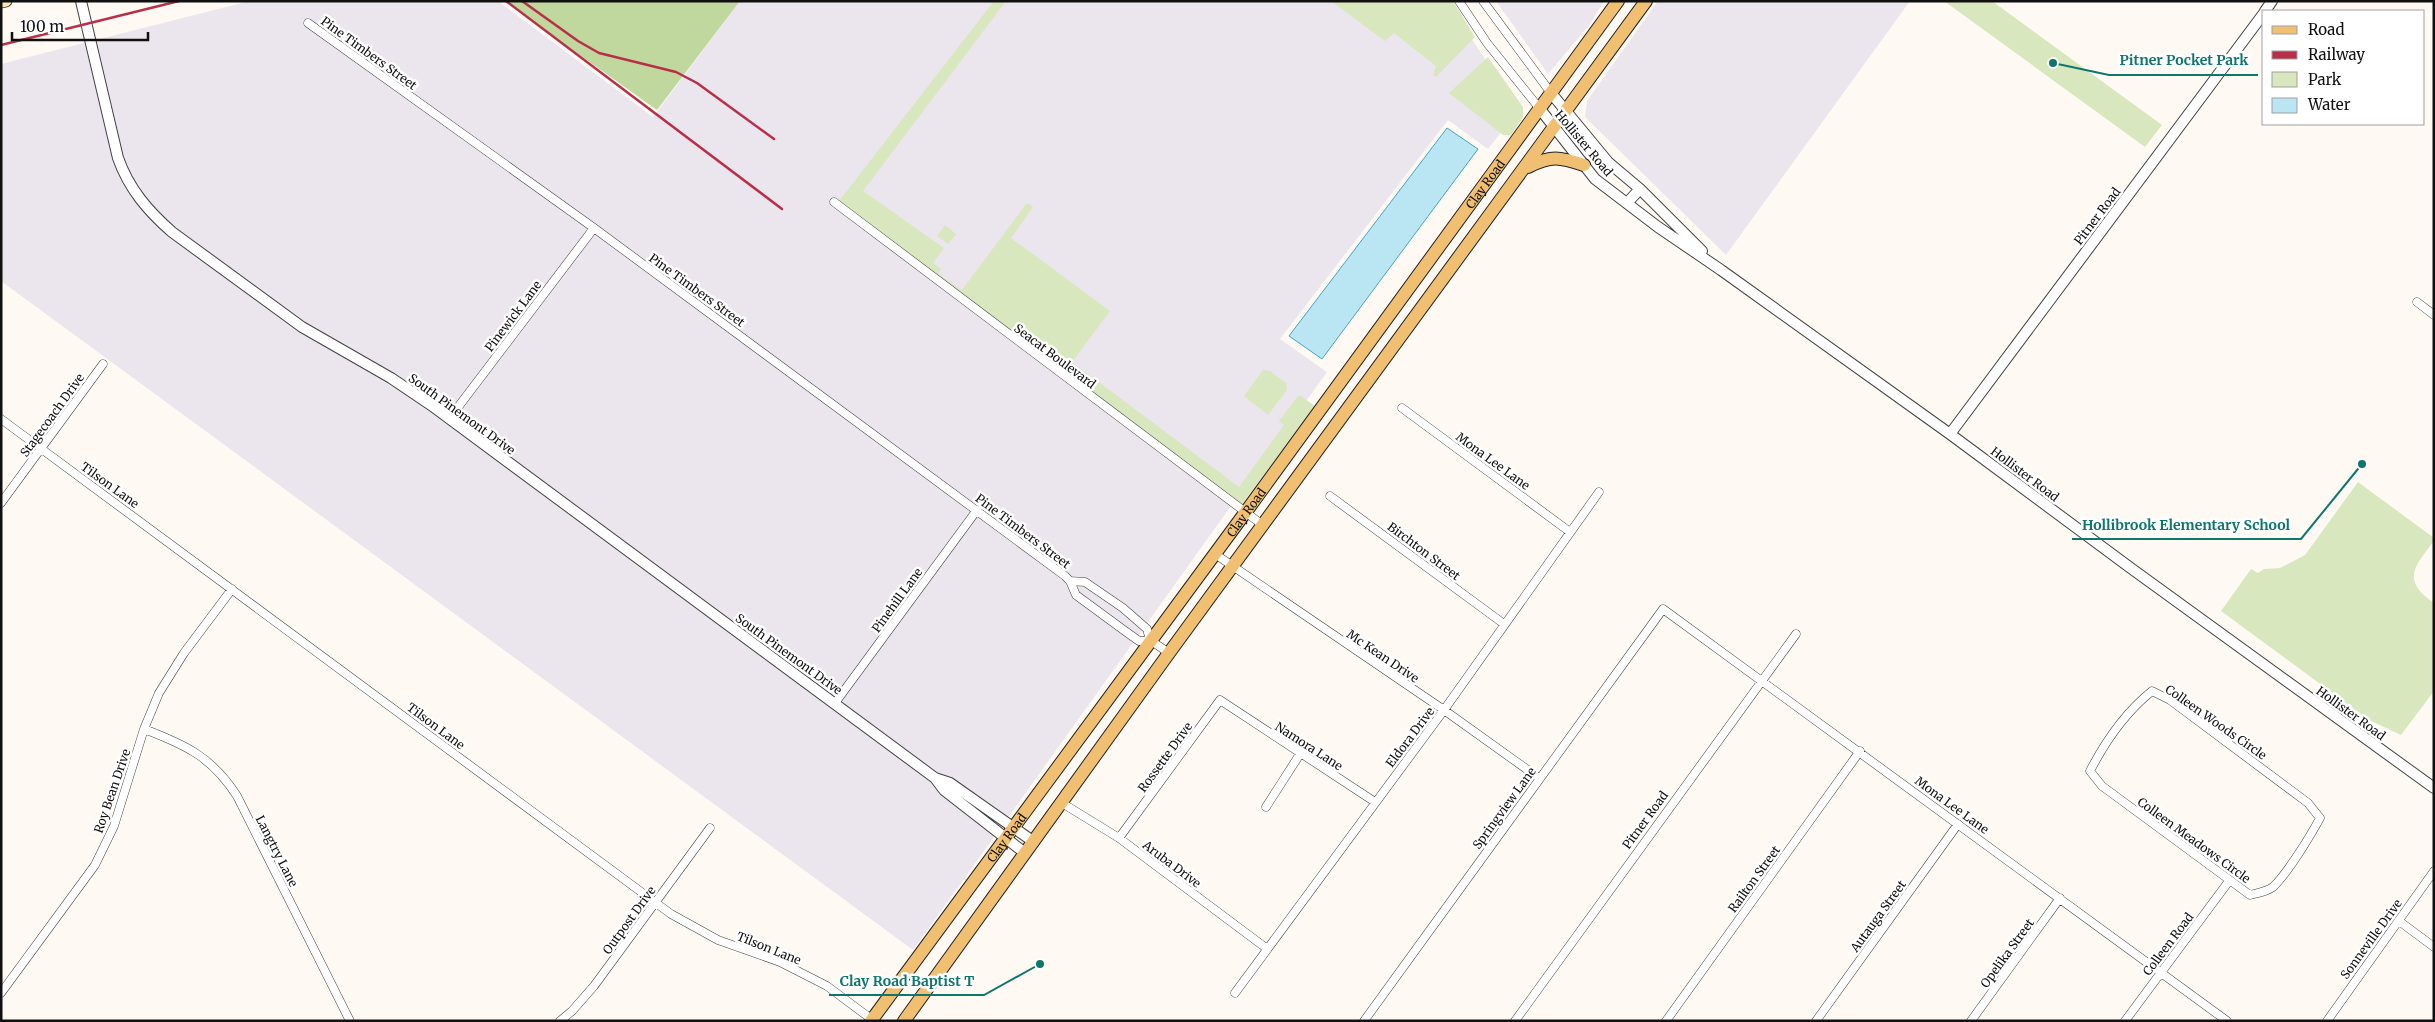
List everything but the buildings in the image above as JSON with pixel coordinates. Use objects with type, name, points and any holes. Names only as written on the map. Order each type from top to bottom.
[{"type":"main road","points":[[1,2],[6,1]]},
{"type":"main road","name":"Clay Road","points":[[872,1020],[1150,640],[1245,514],[1618,1]]},
{"type":"main road","name":"Clay Road","points":[[904,1021],[1169,653],[1264,526],[1646,1]]},
{"type":"main road","points":[[1524,170],[1544,159],[1553,158],[1565,158],[1584,165]]},
{"type":"main road","points":[[1444,241],[1462,253]]},
{"type":"main road","points":[[1328,399],[1347,412]]},
{"type":"street","name":"South Pinemont Drive","points":[[81,1],[118,158],[125,178],[153,215],[302,328],[391,378],[449,419],[935,778],[944,790],[1025,853]]},
{"type":"street","name":"Hollister Road","points":[[1459,1],[1487,42],[1595,179],[1627,204],[1950,434],[2132,569],[2434,788]]},
{"type":"street","name":"Hollister Road","points":[[1483,1],[1551,93],[1608,162],[1640,189],[1721,270]]},
{"type":"street","name":"Pitner Road","points":[[1950,434],[2262,15]]},
{"type":"street","name":"Pine Timbers Street","points":[[308,23],[594,228],[976,510],[1070,581],[1076,595],[1139,641],[1150,640],[1169,653]]},
{"type":"street","points":[[1627,204],[1640,189]]},
{"type":"street","name":"Seacat Boulevard","points":[[834,202],[1245,514],[1264,526]]},
{"type":"street","name":"Pinewick Lane","points":[[449,419],[594,228]]},
{"type":"street","points":[[2417,302],[2434,315]]},
{"type":"street","name":"Stagecoach Drive","points":[[1,503],[103,364]]},
{"type":"street","name":"Mona Lee Lane","points":[[1402,408],[1570,532]]},
{"type":"street","name":"Tilson Lane","points":[[1,419],[655,903],[696,930],[780,962],[827,986],[872,1020]]},
{"type":"street","name":"Eldora Drive","points":[[1235,993],[1266,948],[1444,710],[1599,492]]},
{"type":"street","name":"Birchton Street","points":[[1330,496],[1504,624]]},
{"type":"street","name":"Pinehill Lane","points":[[835,703],[976,510]]},
{"type":"street","name":"Mc Kean Drive","points":[[1215,554],[1444,710],[1539,778]]},
{"type":"street","name":"Pine Timbers Street","points":[[1070,581],[1085,582],[1123,608],[1148,629],[1150,640]]},
{"type":"street","name":"Roy Bean Drive","points":[[1,993],[95,865],[114,826],[144,729],[159,693],[171,673],[232,589]]},
{"type":"street","name":"Mona Lee Lane","points":[[1663,609],[1860,751],[2227,1021]]},
{"type":"street","name":"Springview Lane","points":[[1364,1021],[1663,609]]},
{"type":"street","name":"Pitner Road","points":[[1519,1019],[1796,634]]},
{"type":"street","name":"Colleen Woods Circle","points":[[2090,771],[2097,757],[2137,704],[2152,691],[2170,700],[2301,797],[2320,818]]},
{"type":"street","name":"Rossette Drive","points":[[1119,838],[1220,700],[1232,708]]},
{"type":"street","name":"Namora Lane","points":[[1232,708],[1375,802]]},
{"type":"street","name":"Langtry Lane","points":[[144,729],[191,749],[205,758],[226,779],[350,1021]]},
{"type":"street","name":"Railton Street","points":[[1666,1021],[1860,751]]},
{"type":"street","points":[[1266,807],[1300,754]]},
{"type":"street","name":"Colleen Meadows Circle","points":[[2090,771],[2102,786],[2229,881],[2250,894],[2261,893],[2273,887],[2311,836],[2320,818]]},
{"type":"street","name":"South Pinemont Drive","points":[[935,778],[950,783],[1034,842]]},
{"type":"street","name":"Aruba Drive","points":[[1062,803],[1119,838],[1266,948]]},
{"type":"street","name":"Autauga Street","points":[[1816,1021],[1958,824]]},
{"type":"street","name":"Outpost Drive","points":[[560,1021],[572,1011],[594,986],[710,828]]},
{"type":"street","name":"Sonneville Drive","points":[[2327,1021],[2434,871]]},
{"type":"street","name":"Colleen Road","points":[[2125,1021],[2229,881]]},
{"type":"street","name":"Opelika Street","points":[[1971,1021],[2060,898]]},
{"type":"street","points":[[2399,921],[2434,947]]},
{"type":"shaded area","points":[[250,1],[498,1],[653,117],[740,1],[1446,1],[1519,109],[1488,149],[1448,120],[1280,339],[1327,372],[913,950],[1,281],[1,64]]},
{"type":"shaded area","points":[[1496,1],[1604,1],[1590,24],[1548,74]]},
{"type":"shaded area","points":[[1658,1],[1910,1],[1726,255],[1585,117],[1587,101]]},
{"type":"green space","points":[[504,1],[740,1],[657,110]]},
{"type":"green space","points":[[994,1],[1006,1],[863,191],[944,248],[933,263],[941,269],[938,274],[962,290],[1027,203],[1033,207],[1011,238],[1110,311],[1072,362],[1239,487],[1284,425],[1279,421],[1299,395],[1315,406],[1242,504],[839,201]]},
{"type":"green space","points":[[1331,1],[1453,1],[1475,37],[1436,77],[1433,75],[1436,66],[1394,33],[1385,41]]},
{"type":"green space","points":[[1944,1],[1992,1],[2162,125],[2145,147]]},
{"type":"green space","points":[[1488,57],[1523,107],[1523,117],[1511,135],[1503,135],[1449,93]]},
{"type":"green space","points":[[945,225],[956,234],[948,244],[937,236]]},
{"type":"green space","points":[[1263,370],[1270,371],[1286,383],[1287,390],[1268,415],[1244,396]]},
{"type":"green space","points":[[2358,482],[2434,538],[2434,541],[2417,566],[2414,580],[2417,587],[2434,603],[2434,691],[2401,735],[2369,720],[2221,611],[2251,569],[2258,573],[2264,569],[2280,568],[2305,555]]},
{"type":"water","points":[[1447,128],[1478,149],[1322,359],[1289,336]]},
{"type":"railway","points":[[1,45],[179,1]]},
{"type":"railway","points":[[506,1],[782,209]]},
{"type":"railway","points":[[522,1],[578,41],[599,53],[676,72],[697,83],[774,139]]},
{"type":"place","name":"Pitner Pocket Park","points":[[2053,63]]},
{"type":"place","name":"Hollibrook Elementary School","points":[[2362,464]]},
{"type":"place","name":"Clay Road Baptist T","points":[[1040,964]]}]
